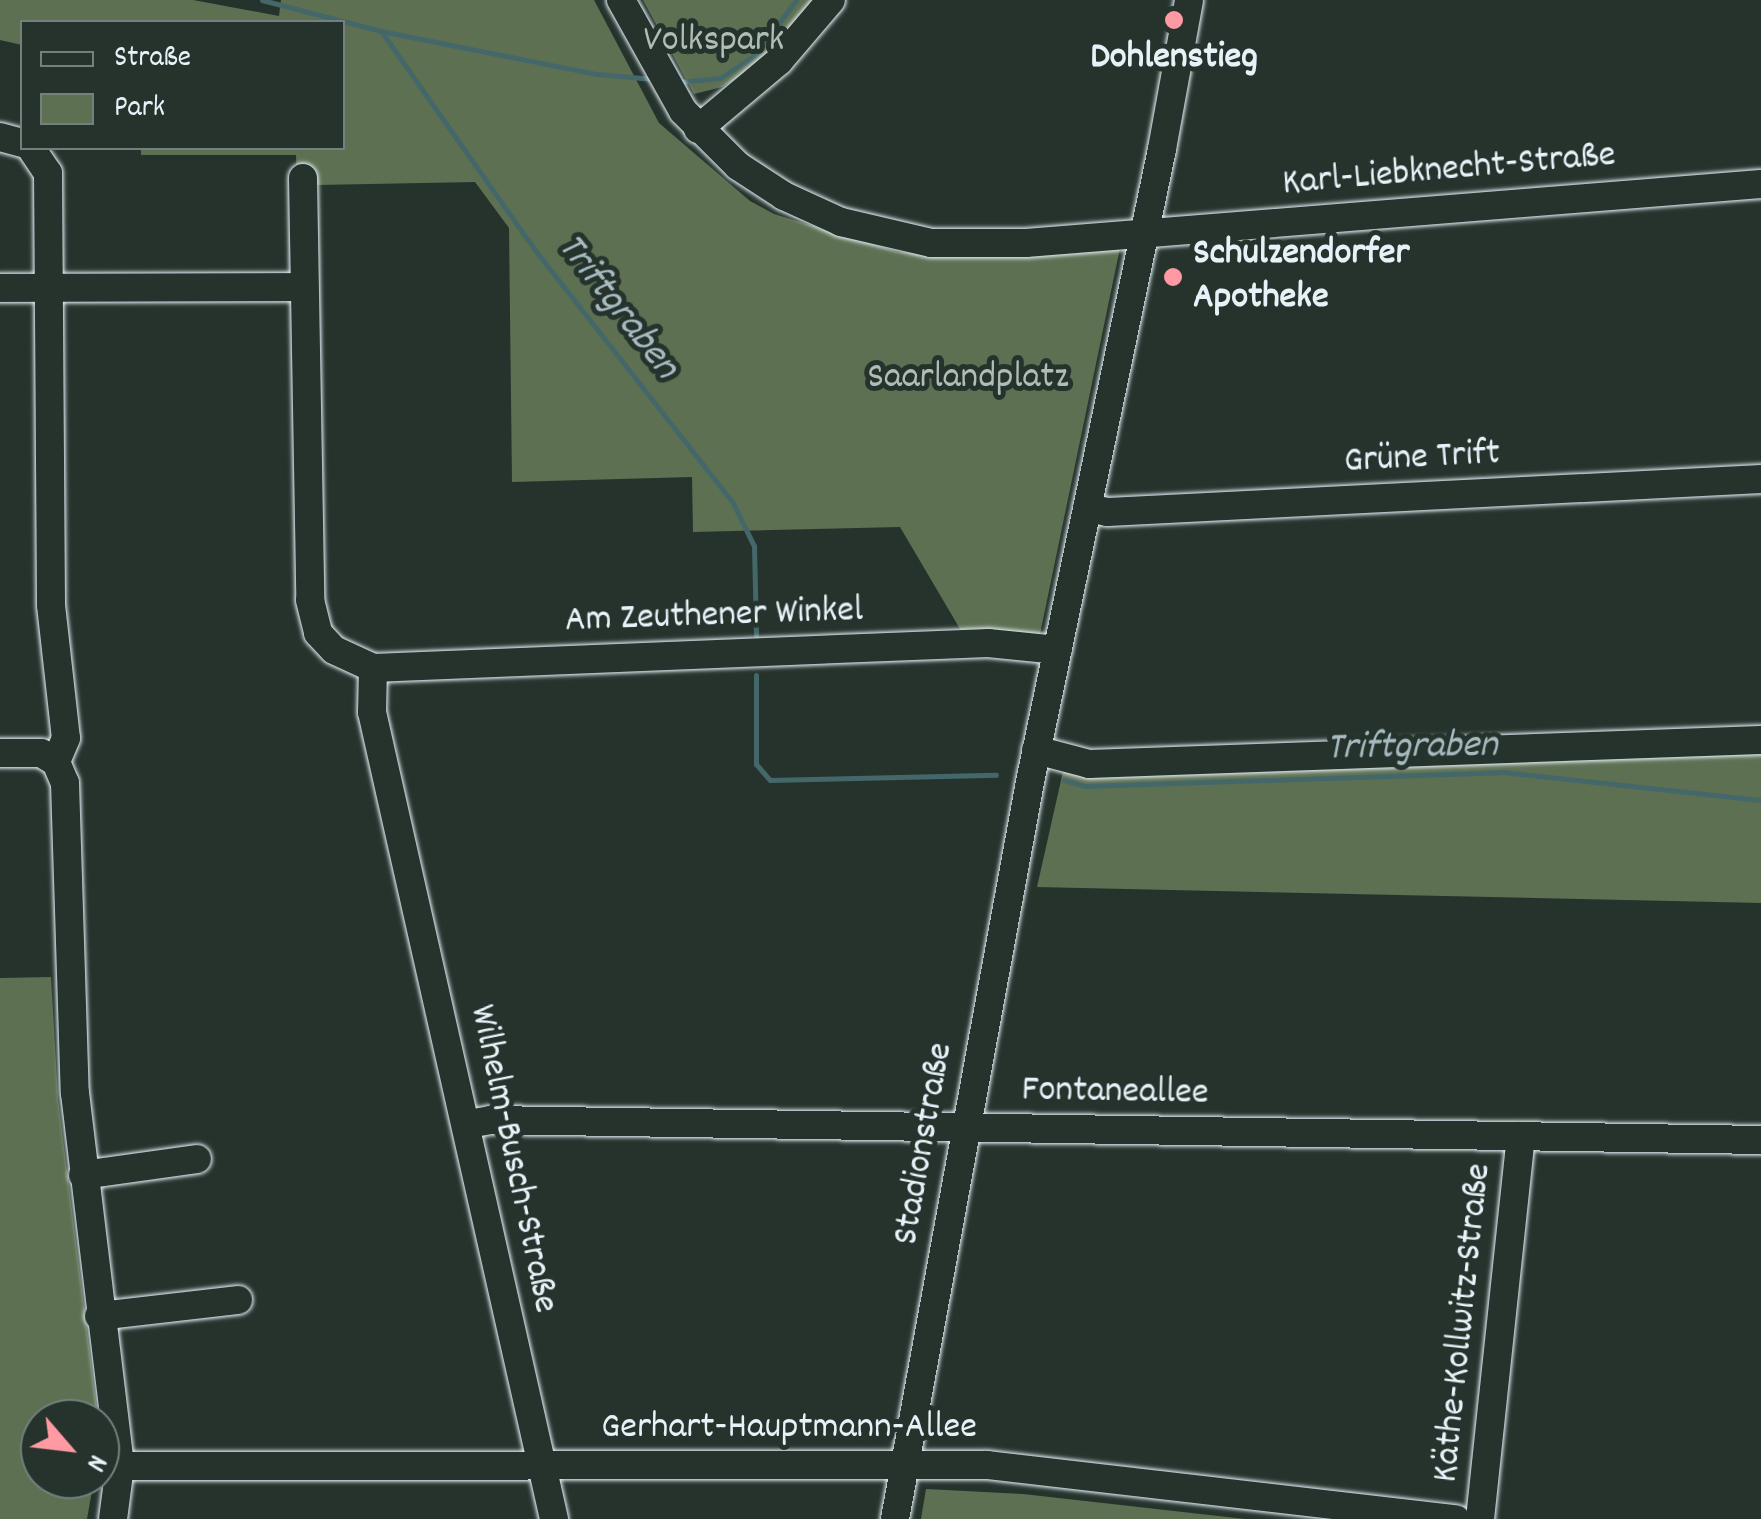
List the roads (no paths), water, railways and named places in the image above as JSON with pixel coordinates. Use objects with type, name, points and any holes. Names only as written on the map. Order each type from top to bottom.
[{"type":"street","name":"Karl-Liebknecht-Straße","points":[[621,0],[677,101],[698,129],[738,166],[784,196],[841,222],[899,238],[960,246],[1761,184]]},
{"type":"street","points":[[698,129],[779,61],[831,0]]},
{"type":"street","name":"Stadionstraße","points":[[894,1519],[1036,750],[1189,0]]},
{"type":"street","points":[[32,150],[48,172],[51,605],[66,738],[56,762]]},
{"type":"street","points":[[303,178],[312,620],[334,650],[372,668]]},
{"type":"street","points":[[0,288],[304,286]]},
{"type":"street","name":"Grüne Trift","points":[[1087,508],[1108,512],[1761,479]]},
{"type":"street","name":"Am Zeuthener Winkel","points":[[372,668],[988,643],[1058,650]]},
{"type":"street","name":"Wilhelm-Busch-Straße","points":[[372,668],[372,712],[399,814],[554,1519]]},
{"type":"street","points":[[1036,750],[1089,764],[1761,740]]},
{"type":"street","points":[[0,753],[41,753],[56,762],[65,783],[75,1093],[111,1399]]},
{"type":"street","name":"Fontaneallee","points":[[468,1124],[490,1120],[1761,1140]]},
{"type":"street","name":"Käthe-Kollwitz-Straße","points":[[1480,1519],[1521,1136]]},
{"type":"street","points":[[83,1175],[197,1159]]},
{"type":"street","points":[[99,1316],[238,1300]]},
{"type":"street","name":"Gerhart-Hauptmann-Allee","points":[[120,1466],[987,1465],[1456,1519]]},
{"type":"waterway","points":[[262,0],[339,20]]},
{"type":"waterway","points":[[679,82],[720,78],[754,56],[796,0]]},
{"type":"waterway","points":[[345,22],[597,74],[653,79]]},
{"type":"waterway","name":"Triftgraben","points":[[381,31],[538,254],[733,503],[754,546],[756,635]]},
{"type":"waterway","name":"Triftgraben","points":[[756,675],[756,764],[770,780],[996,775]]},
{"type":"waterway","name":"Triftgraben","points":[[1064,780],[1085,786],[1502,772],[1761,800]]},
{"type":"place","name":"Dohlenstieg","points":[[1174,20]]},
{"type":"place","name":"Schulzendorfer Apotheke","points":[[1173,277]]},
{"type":"park label","name":"Volkspark","points":[[714,42]]},
{"type":"park label","name":"Saarlandplatz","points":[[968,379]]}]
